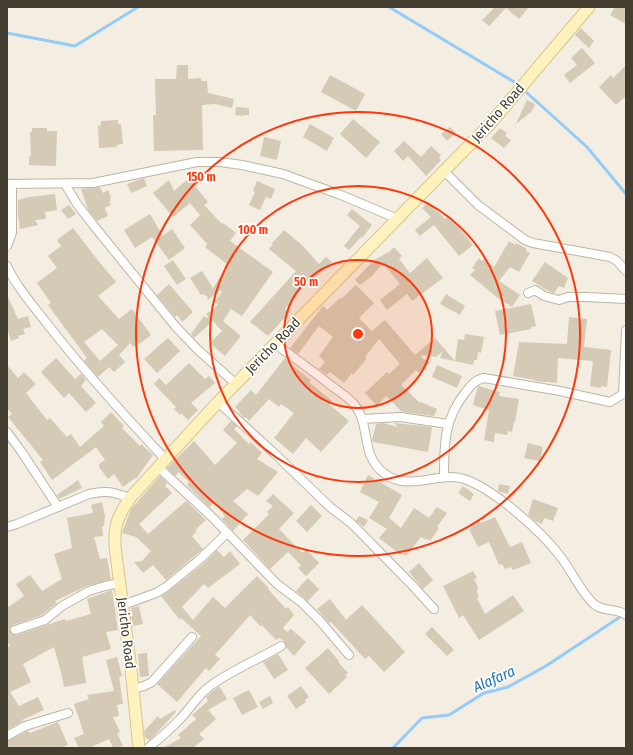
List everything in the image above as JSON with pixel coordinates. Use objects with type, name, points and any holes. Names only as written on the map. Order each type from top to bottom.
[{"type":"street","name":"Jericho Road","points":[[138,748],[133,689],[115,547],[117,522],[123,509],[130,498],[161,463],[218,402],[490,124],[589,7]]},
{"type":"street","points":[[8,243],[12,233],[9,184],[93,183],[197,162],[220,162],[242,165],[283,174],[341,195],[398,219]]},
{"type":"street","points":[[444,171],[478,205],[525,240],[533,244],[610,257],[617,261],[626,271]]},
{"type":"street","points":[[65,184],[77,204],[94,226],[176,327],[197,349],[236,384]]},
{"type":"street","points":[[7,266],[19,288],[161,463],[277,584],[301,602],[320,621],[349,655]]},
{"type":"street","points":[[528,293],[535,290],[544,296],[559,300],[568,297],[626,299]]},
{"type":"street","points":[[444,477],[444,448],[448,424],[458,402],[473,383],[484,378],[560,391],[610,402],[623,394],[626,330]]},
{"type":"street","points":[[275,344],[312,370],[354,404],[362,419],[366,446],[370,457],[374,466],[385,475],[394,480],[407,482],[444,477],[464,479],[490,492],[539,532],[560,555],[588,597],[596,606],[604,610],[623,612],[626,615]]},
{"type":"street","points":[[218,402],[330,507],[351,523],[434,609]]},
{"type":"street","points":[[362,419],[400,417],[448,424]]},
{"type":"street","points":[[7,432],[58,507]]},
{"type":"street","points":[[7,527],[89,494],[111,491],[130,498]]},
{"type":"street","points":[[123,605],[156,593],[166,587],[199,560],[227,533]]},
{"type":"street","points":[[15,630],[45,620],[62,606],[89,591],[120,583]]},
{"type":"street","points":[[133,689],[152,682],[192,636]]},
{"type":"street","points":[[148,748],[181,719],[208,687],[281,646]]},
{"type":"street","points":[[7,736],[25,726],[68,713]]},
{"type":"building","points":[[495,7],[529,7],[519,19],[506,8],[489,26],[482,20]]},
{"type":"building","points":[[615,7],[626,7],[626,24],[610,15]]},
{"type":"building","points":[[581,28],[594,41],[589,48],[575,35]]},
{"type":"building","points":[[582,48],[595,63],[570,83],[564,75],[577,65],[571,58]]},
{"type":"building","points":[[177,65],[188,65],[188,79],[201,78],[201,81],[207,81],[208,93],[234,99],[232,108],[215,104],[202,105],[203,150],[154,151],[153,115],[156,115],[155,79],[176,79]]},
{"type":"building","points":[[626,65],[626,96],[616,105],[599,87],[611,75],[613,78]]},
{"type":"building","points":[[330,75],[365,94],[356,111],[321,92]]},
{"type":"building","points":[[527,100],[535,104],[532,111],[516,124]]},
{"type":"building","points":[[236,107],[249,108],[249,115],[235,115]]},
{"type":"building","points":[[353,119],[380,142],[366,158],[340,134]]},
{"type":"building","points":[[118,120],[118,124],[121,124],[123,144],[116,145],[117,147],[99,148],[98,126],[101,125],[101,121]]},
{"type":"building","points":[[310,124],[334,138],[327,151],[303,137]]},
{"type":"building","points":[[450,127],[456,133],[447,141],[441,134]]},
{"type":"building","points":[[32,128],[47,128],[47,131],[57,131],[56,166],[29,165],[29,156],[31,156],[30,132],[32,132]]},
{"type":"building","points":[[500,128],[507,133],[505,136],[511,140],[504,148],[491,138]]},
{"type":"building","points":[[264,137],[281,141],[277,160],[260,156]]},
{"type":"building","points":[[404,141],[421,157],[431,146],[441,155],[439,158],[441,160],[426,176],[408,156],[403,161],[394,151]]},
{"type":"building","points":[[195,173],[202,181],[195,186],[208,202],[204,205],[222,224],[223,223],[236,233],[230,241],[273,272],[242,316],[231,309],[223,321],[241,336],[225,356],[210,343],[222,331],[213,321],[194,338],[191,334],[204,316],[207,318],[208,316],[206,314],[210,311],[211,312],[218,304],[215,302],[222,292],[220,290],[208,300],[208,297],[203,294],[201,295],[190,278],[202,271],[213,288],[228,265],[205,247],[207,244],[190,225],[200,215],[190,203],[173,217],[153,193],[169,180],[174,191]]},
{"type":"building","points":[[144,178],[147,186],[131,193],[127,184]]},
{"type":"building","points":[[257,181],[275,189],[271,199],[266,197],[260,210],[249,205],[255,192],[253,191]]},
{"type":"building","points":[[100,187],[103,193],[108,190],[111,197],[111,201],[109,201],[111,205],[105,208],[108,216],[97,221],[88,210],[81,189]]},
{"type":"building","points":[[55,194],[57,210],[45,212],[46,219],[35,220],[38,225],[20,229],[18,200],[29,197]]},
{"type":"building","points":[[428,202],[445,219],[449,216],[473,245],[459,256],[434,225],[420,236],[415,230],[431,217],[422,208]]},
{"type":"building","points":[[69,205],[76,214],[68,219],[61,210]]},
{"type":"building","points":[[352,209],[372,225],[362,238],[361,237],[349,250],[344,246],[360,226],[347,215]]},
{"type":"building","points":[[150,214],[163,236],[172,229],[185,248],[169,260],[152,237],[135,248],[124,230]]},
{"type":"building","points":[[73,228],[116,282],[98,296],[119,319],[132,309],[151,335],[133,347],[130,343],[119,355],[125,362],[114,372],[109,367],[98,377],[84,361],[87,358],[48,305],[51,303],[37,283],[57,268],[48,256],[61,246],[57,240]],"holes":[[[102,329],[118,345],[100,361],[84,342]]]},
{"type":"building","points":[[284,230],[302,245],[319,264],[326,257],[332,262],[314,279],[312,277],[292,299],[293,300],[285,309],[290,312],[268,336],[250,322],[296,271],[269,249],[273,244],[272,243]]},
{"type":"building","points":[[509,241],[515,245],[516,243],[527,249],[526,251],[530,253],[519,272],[510,267],[499,281],[520,295],[512,307],[498,298],[470,275],[475,270],[472,268],[479,258],[482,261],[484,259],[494,267]]},
{"type":"building","points":[[394,247],[402,256],[399,259],[410,273],[427,258],[443,278],[412,301],[407,294],[387,310],[380,300],[400,284],[383,263],[372,276],[360,285],[355,280],[374,260],[389,252]]},
{"type":"building","points":[[173,260],[186,279],[177,285],[164,266]]},
{"type":"building","points":[[545,262],[568,278],[564,288],[559,286],[554,293],[532,281]]},
{"type":"building","points":[[169,284],[193,312],[182,322],[177,315],[175,317],[157,295]]},
{"type":"building","points":[[356,285],[374,303],[359,318],[372,331],[385,320],[415,355],[435,338],[455,361],[458,339],[464,340],[465,334],[484,337],[481,353],[478,352],[477,360],[474,360],[473,365],[440,358],[443,351],[436,357],[422,355],[421,358],[431,362],[419,373],[416,370],[401,385],[420,403],[421,402],[437,409],[434,416],[402,412],[386,396],[377,406],[365,393],[387,372],[389,374],[400,364],[379,339],[365,357],[367,358],[353,375],[352,373],[344,383],[330,372],[327,375],[319,369],[325,362],[319,356],[333,337],[319,326],[298,354],[290,348],[323,306],[327,310]]},
{"type":"building","points":[[446,294],[465,306],[460,315],[440,304]]},
{"type":"building","points":[[7,295],[18,319],[28,316],[31,327],[23,329],[25,334],[18,336],[19,338],[11,341],[7,328]]},
{"type":"building","points":[[531,304],[536,326],[531,327],[531,329],[500,335],[495,311]]},
{"type":"building","points":[[569,317],[587,319],[584,347],[611,350],[607,387],[601,386],[601,388],[590,386],[593,361],[558,358],[557,383],[535,381],[513,376],[519,342],[567,344]]},
{"type":"building","points":[[168,338],[180,351],[157,373],[144,359]]},
{"type":"building","points":[[56,358],[75,379],[81,374],[86,380],[81,386],[96,403],[86,412],[69,393],[64,398],[41,372]]},
{"type":"building","points":[[285,358],[291,362],[290,364],[311,380],[309,382],[332,401],[329,404],[349,421],[321,452],[306,438],[293,454],[274,438],[294,413],[281,404],[279,407],[269,399],[249,421],[246,417],[244,418],[239,413],[240,412],[235,407],[251,390],[256,395]]},
{"type":"building","points":[[189,363],[205,379],[209,376],[215,383],[191,403],[198,410],[188,420],[174,409],[176,407],[154,384],[159,378],[166,385]]},
{"type":"building","points":[[7,365],[18,378],[24,372],[36,384],[26,393],[47,420],[50,418],[67,437],[71,434],[80,447],[104,426],[101,422],[111,412],[124,426],[122,428],[140,446],[141,444],[153,455],[136,479],[135,478],[123,487],[114,474],[108,479],[99,467],[99,464],[105,460],[96,447],[52,480],[40,462],[43,460],[8,417],[12,414],[7,408]]},
{"type":"building","points":[[437,365],[462,376],[457,388],[432,377]]},
{"type":"building","points":[[478,386],[500,392],[499,396],[519,399],[512,432],[508,431],[507,435],[495,433],[494,442],[484,440],[489,410],[473,405]]},
{"type":"building","points":[[231,421],[237,426],[234,429],[249,444],[251,442],[262,453],[257,459],[278,472],[258,496],[247,489],[233,501],[248,514],[233,531],[222,519],[225,516],[214,503],[209,507],[187,485],[189,482],[179,472],[175,476],[167,468],[194,441],[215,465],[237,443],[223,430]]},
{"type":"building","points":[[383,423],[398,427],[394,423],[432,427],[428,452],[373,442],[372,440],[376,424]]},
{"type":"building","points":[[528,443],[543,447],[540,461],[524,458]]},
{"type":"building","points":[[368,475],[402,495],[389,518],[401,528],[414,508],[429,518],[437,507],[447,513],[437,527],[439,528],[430,541],[421,537],[406,556],[402,553],[401,555],[379,538],[387,529],[369,518],[379,502],[360,492]]},
{"type":"building","points":[[160,476],[167,483],[165,486],[172,493],[139,524],[148,534],[186,501],[206,520],[195,530],[197,531],[192,536],[203,549],[166,580],[153,565],[143,573],[134,562],[142,561],[151,551],[136,537],[122,533],[131,509]]},
{"type":"building","points":[[78,480],[82,488],[59,499],[57,495]]},
{"type":"building","points":[[499,484],[510,486],[508,494],[498,491]]},
{"type":"building","points":[[463,486],[474,494],[470,501],[458,493]]},
{"type":"building","points":[[273,494],[294,513],[279,529],[302,553],[306,549],[319,563],[306,576],[298,568],[301,565],[288,552],[270,569],[243,540],[269,514],[267,512],[273,506],[266,501]]},
{"type":"building","points":[[533,499],[558,508],[553,521],[544,518],[542,524],[535,521],[528,515]]},
{"type":"building","points":[[102,502],[105,516],[104,526],[102,526],[103,536],[94,537],[100,559],[107,558],[111,579],[87,586],[55,601],[57,603],[42,615],[13,625],[10,629],[12,634],[17,635],[65,619],[66,621],[91,614],[87,599],[112,590],[118,630],[106,632],[111,649],[82,657],[86,683],[64,687],[54,647],[23,664],[31,682],[10,692],[19,706],[38,697],[44,710],[22,720],[23,721],[7,730],[7,647],[10,646],[9,643],[7,645],[7,608],[24,596],[16,584],[30,575],[42,591],[62,579],[54,554],[72,548],[67,518],[93,513],[91,505]]},
{"type":"building","points":[[311,505],[322,516],[307,532],[296,521]]},
{"type":"building","points":[[359,516],[368,520],[364,527],[356,521]]},
{"type":"building","points":[[495,517],[510,547],[522,542],[531,563],[513,570],[511,567],[505,569],[502,564],[499,565],[489,542],[478,547],[469,529],[473,527],[472,524],[479,520],[481,523]]},
{"type":"building","points":[[217,550],[224,557],[230,551],[240,564],[208,588],[204,584],[182,607],[193,620],[213,597],[225,608],[257,576],[286,609],[288,607],[294,615],[283,628],[287,632],[291,629],[306,642],[294,656],[286,647],[284,641],[279,638],[276,640],[250,615],[215,655],[220,659],[209,671],[206,668],[177,702],[157,684],[201,636],[181,618],[179,619],[161,596],[203,564]]},
{"type":"building","points":[[419,563],[433,580],[423,589],[409,572]]},
{"type":"building","points":[[473,571],[477,578],[474,579],[478,587],[477,593],[479,597],[477,598],[485,614],[513,595],[524,611],[479,640],[463,615],[459,618],[443,586]]},
{"type":"building","points":[[308,578],[319,589],[308,601],[296,591]]},
{"type":"building","points":[[330,599],[346,620],[362,605],[405,652],[384,672],[369,656],[365,659],[317,609]]},
{"type":"building","points":[[139,606],[143,624],[133,626],[131,608]]},
{"type":"building","points":[[432,627],[454,650],[447,656],[425,634]]},
{"type":"building","points":[[328,648],[348,673],[345,675],[347,677],[329,694],[305,668]]},
{"type":"building","points":[[147,653],[149,676],[140,677],[138,654]]},
{"type":"building","points":[[278,654],[288,670],[274,679],[263,662]]},
{"type":"building","points":[[117,657],[122,676],[119,677],[123,704],[117,705],[119,716],[113,717],[120,732],[117,733],[123,746],[113,748],[109,739],[89,748],[79,748],[74,738],[84,734],[74,704],[89,699],[87,695],[114,691],[106,660]]},
{"type":"building","points":[[219,686],[227,699],[208,710],[216,719],[199,734],[204,739],[193,748],[163,748],[181,738],[178,735],[196,719],[192,715],[208,701],[206,697]]},
{"type":"building","points":[[301,686],[309,697],[305,700],[306,702],[296,709],[287,696]]},
{"type":"building","points":[[249,690],[258,707],[242,715],[233,698]]},
{"type":"building","points":[[270,696],[273,703],[263,709],[259,702]]},
{"type":"building","points":[[175,710],[176,712],[153,737],[149,740],[145,737],[144,731],[158,716],[160,719]]},
{"type":"building","points":[[58,722],[68,745],[60,748],[7,748],[7,741],[27,731],[30,733]]},
{"type":"waterway","points":[[7,33],[75,46],[138,7]]},
{"type":"waterway","points":[[389,7],[516,83]]},
{"type":"waterway","points":[[526,92],[587,147],[626,194]]},
{"type":"waterway","name":"Alafara","points":[[393,748],[422,718],[449,715],[484,693],[508,687],[546,666],[623,615]]}]
